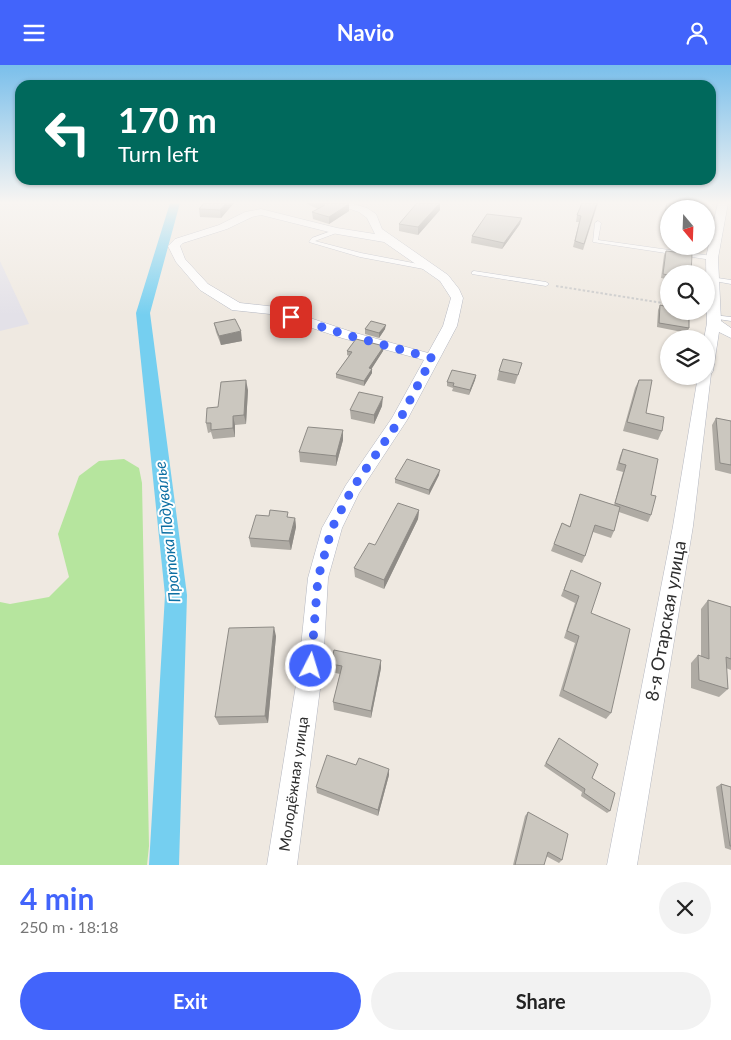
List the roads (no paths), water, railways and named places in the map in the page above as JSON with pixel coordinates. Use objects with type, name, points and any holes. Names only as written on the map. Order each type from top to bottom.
[{"type":"street","points":[[181,240],[174,246],[180,260],[204,287],[237,307],[272,310],[347,335],[432,358]]},
{"type":"street","name":"Молодёжная улица","points":[[282,865],[311,666],[318,578],[332,528],[352,489],[399,421],[450,326],[457,298],[453,289],[444,278],[389,240]]},
{"type":"street","points":[[712,265],[716,240]]},
{"type":"street","points":[[713,320],[731,335]]},
{"type":"street","points":[[712,330],[713,320]]},
{"type":"street","name":"8-я Отарская улица","points":[[622,865],[683,525],[704,385]]},
{"type":"lane","points":[[313,240],[312,242],[360,255],[431,269]]},
{"type":"lane","points":[[594,240],[712,259]]},
{"type":"lane","points":[[474,273],[546,284]]},
{"type":"lane","points":[[715,280],[731,282]]},
{"type":"lane","points":[[715,320],[731,319]]},
{"type":"waterway","name":"Протока Подувалье","points":[[164,240],[143,313],[176,595],[164,865]]}]
